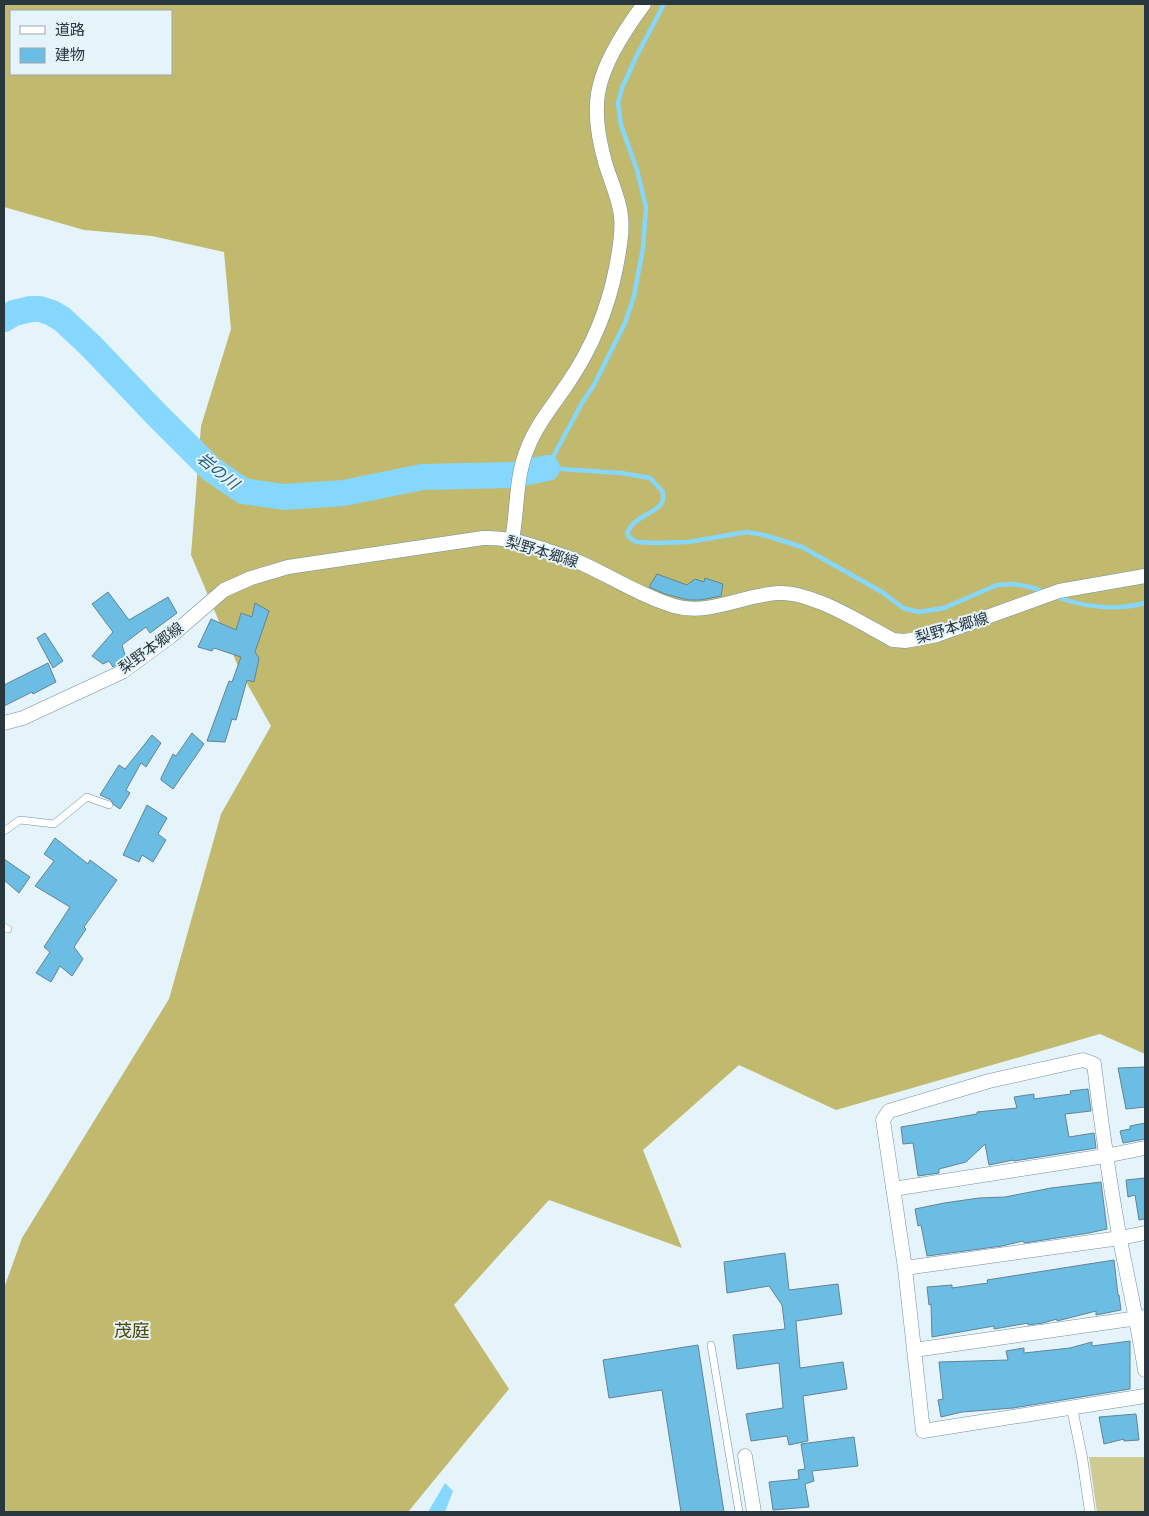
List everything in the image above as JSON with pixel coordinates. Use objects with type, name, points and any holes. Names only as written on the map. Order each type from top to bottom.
[{"type":"street","points":[[512,540],[518,486],[528,446],[592,342],[614,278],[622,235],[621,216],[604,155],[598,127],[597,105],[602,78],[623,32],[644,4]]},
{"type":"street","name":"梨野本郷線","points":[[4,723],[22,718],[122,672],[171,636],[224,590],[251,578],[288,567],[483,538],[512,540],[531,545],[579,562],[649,596],[688,609],[719,606],[752,596],[780,593],[799,596],[829,606],[893,640],[905,641],[937,635],[1060,591],[1145,576]]},
{"type":"street","points":[[1145,1370],[1141,1317],[1120,1238],[1105,1156],[1094,1064],[1082,1060],[989,1081],[890,1111],[883,1120],[905,1268],[923,1431],[1145,1396]]},
{"type":"street","points":[[893,1189],[1145,1148]]},
{"type":"street","points":[[905,1268],[1145,1233]]},
{"type":"street","points":[[914,1350],[1141,1317]]},
{"type":"street","points":[[1072,1408],[1090,1512]]},
{"type":"street","points":[[745,1456],[754,1512]]},
{"type":"lane","points":[[4,831],[20,820],[54,824],[87,797],[109,805]]},
{"type":"lane","points":[[711,1345],[739,1512]]},
{"type":"shaded area","points":[[4,4],[1145,4],[1145,1054],[1100,1034],[836,1110],[739,1065],[643,1150],[682,1248],[549,1200],[454,1305],[509,1389],[408,1512],[4,1512],[4,1288],[22,1238],[169,999],[221,814],[271,726],[240,671],[191,555],[201,426],[231,329],[224,252],[152,236],[84,230],[4,207]]},
{"type":"shaded area","points":[[1089,1457],[1145,1457],[1145,1512],[1097,1512]]},
{"type":"water","points":[[445,1483],[453,1491],[445,1512],[428,1512]]},
{"type":"building","points":[[657,574],[687,585],[695,579],[704,582],[705,578],[723,584],[721,596],[688,600],[665,594],[649,587]]},
{"type":"building","points":[[108,592],[129,620],[168,597],[177,613],[150,633],[146,627],[122,645],[126,658],[113,667],[109,661],[103,664],[92,656],[113,632],[92,604]]},
{"type":"building","points":[[255,603],[269,611],[255,652],[259,658],[254,682],[247,680],[236,720],[232,719],[225,742],[207,741],[229,681],[232,682],[241,657],[214,648],[212,651],[198,647],[211,619],[236,630],[241,613],[252,617]]},
{"type":"building","points":[[45,633],[63,661],[53,668],[37,638]]},
{"type":"building","points":[[48,663],[56,682],[4,706],[4,685]]},
{"type":"building","points":[[192,733],[204,744],[173,789],[161,778],[173,754],[176,756]]},
{"type":"building","points":[[152,735],[161,743],[146,767],[141,763],[126,790],[130,793],[120,809],[111,800],[100,795],[119,765],[125,769]]},
{"type":"building","points":[[147,805],[167,818],[158,834],[166,840],[153,862],[142,855],[139,862],[123,855]]},
{"type":"building","points":[[55,838],[88,864],[90,860],[117,880],[84,927],[86,929],[74,947],[83,959],[72,976],[60,966],[51,982],[36,973],[50,952],[44,947],[70,907],[35,886],[54,861],[44,854]]},
{"type":"building","points":[[4,859],[30,877],[19,893],[4,880]]},
{"type":"building","points":[[1145,1067],[1145,1107],[1126,1109],[1118,1068]]},
{"type":"building","points":[[1088,1089],[1091,1111],[1065,1114],[1069,1137],[1094,1133],[1096,1148],[989,1165],[985,1144],[966,1162],[939,1169],[939,1173],[918,1176],[913,1143],[903,1144],[901,1127],[977,1114],[977,1112],[1017,1108],[1014,1097],[1034,1094],[1034,1099],[1071,1094],[1070,1091]]},
{"type":"building","points":[[1145,1123],[1145,1139],[1123,1143],[1120,1131],[1130,1129],[1130,1126]]},
{"type":"building","points":[[1145,1178],[1145,1219],[1139,1220],[1135,1195],[1128,1197],[1126,1180]]},
{"type":"building","points":[[1101,1182],[1107,1229],[1024,1243],[1023,1241],[1002,1246],[927,1256],[921,1225],[918,1226],[915,1209],[944,1203],[979,1198],[1005,1197],[1051,1188]]},
{"type":"building","points":[[785,1253],[789,1290],[838,1284],[842,1314],[796,1321],[800,1368],[843,1362],[847,1389],[803,1396],[808,1441],[789,1445],[787,1436],[751,1441],[746,1414],[783,1408],[779,1363],[737,1369],[733,1335],[785,1329],[782,1305],[769,1286],[727,1293],[724,1262]]},
{"type":"building","points":[[1114,1260],[1121,1310],[1096,1315],[1096,1311],[1057,1321],[1057,1319],[1043,1323],[1028,1325],[1028,1323],[994,1329],[994,1326],[932,1337],[931,1304],[929,1305],[927,1287],[952,1285],[952,1288],[988,1283],[987,1280]]},
{"type":"building","points":[[1130,1341],[1130,1389],[1013,1408],[962,1412],[941,1417],[938,1400],[943,1399],[939,1362],[1008,1360],[1006,1351],[1024,1348],[1024,1353],[1070,1348],[1092,1342],[1092,1346]]},
{"type":"building","points":[[698,1345],[724,1512],[681,1512],[662,1390],[609,1398],[603,1360]]},
{"type":"building","points":[[1136,1414],[1139,1440],[1124,1441],[1124,1439],[1104,1444],[1099,1417]]},
{"type":"building","points":[[854,1437],[858,1466],[812,1471],[814,1481],[805,1484],[809,1507],[773,1510],[769,1482],[799,1479],[798,1470],[805,1469],[801,1444]]},
{"type":"waterway","points":[[664,4],[636,57],[622,88],[618,103],[621,125],[637,170],[646,207],[643,248],[634,296],[625,323],[594,385],[582,403],[547,468],[621,473],[650,478],[663,492],[663,500],[661,505],[640,518],[630,527],[627,534],[637,542],[688,542],[747,532],[764,535],[802,547],[882,592],[903,608],[919,612],[944,608],[997,585],[1013,584],[1045,592]]},
{"type":"waterway","name":"岩の川","points":[[4,319],[14,313],[31,309],[40,309],[62,319],[91,346],[211,469],[243,491],[284,497],[344,493],[422,477],[513,475],[547,468]]},
{"type":"waterway","points":[[1055,596],[1076,603],[1099,607],[1122,607],[1145,603]]},
{"type":"district","name":"茂庭","points":[[132,1331]]}]
